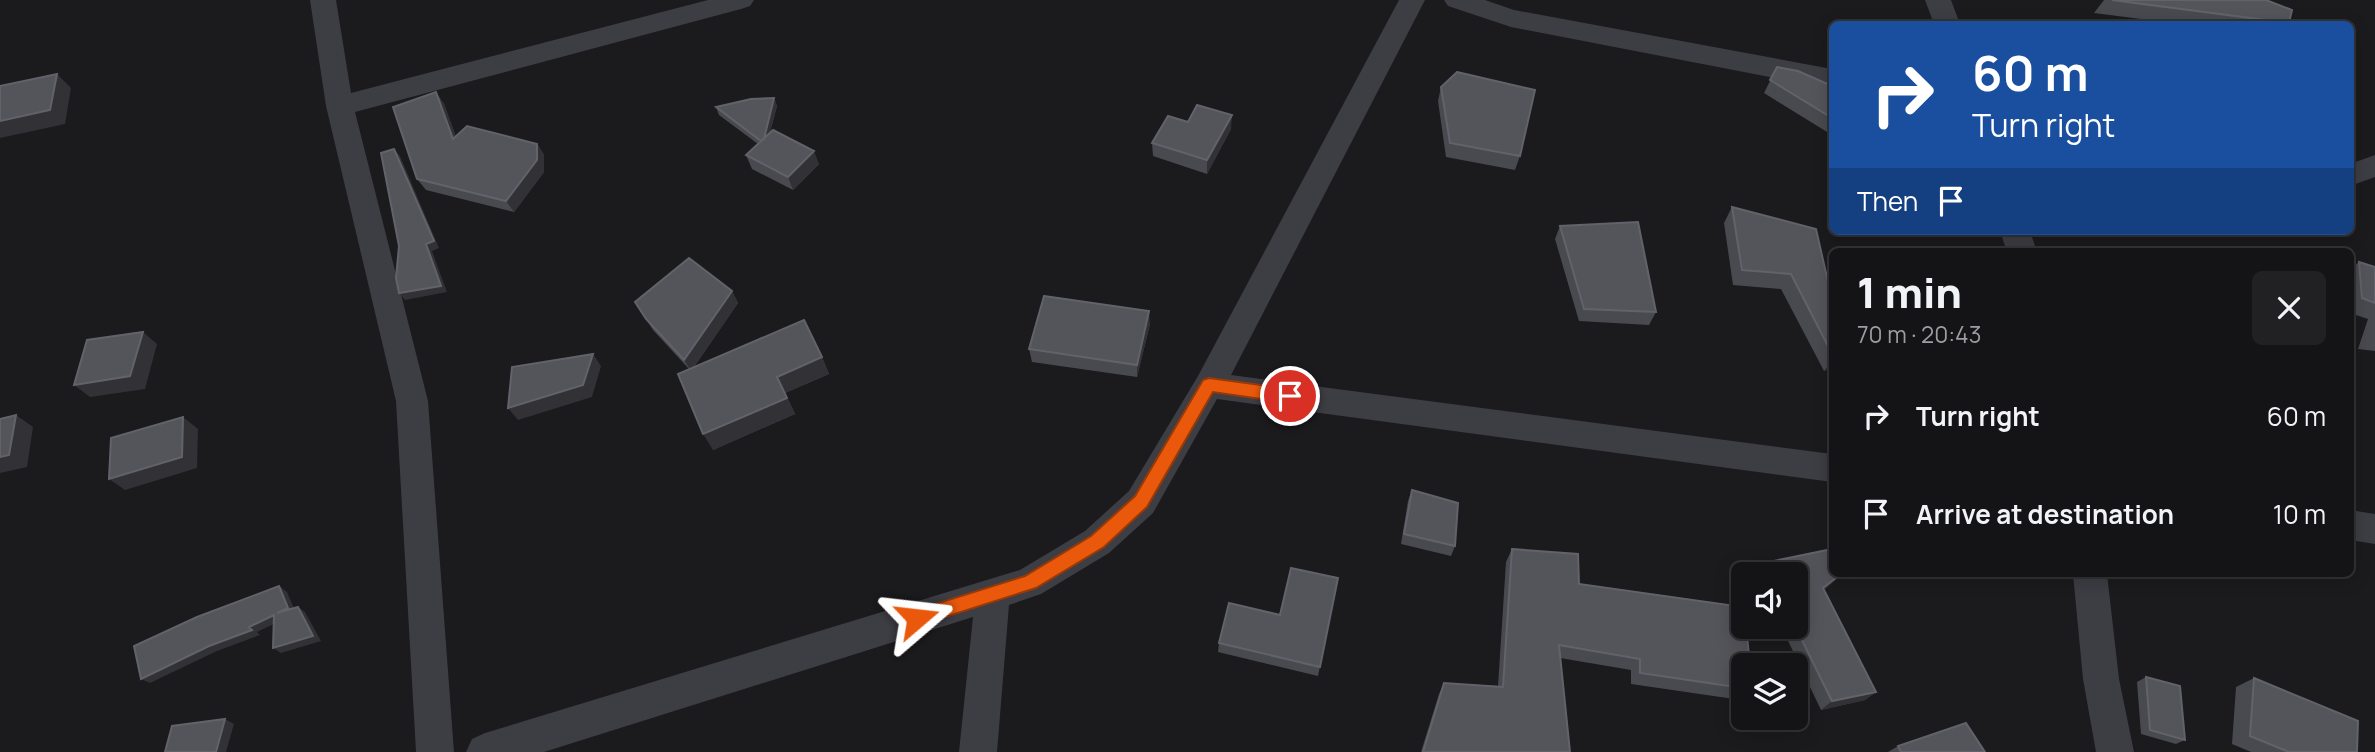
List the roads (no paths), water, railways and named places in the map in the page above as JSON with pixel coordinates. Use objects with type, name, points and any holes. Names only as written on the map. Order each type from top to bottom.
[{"type":"street","points":[[323,0],[340,106],[412,401],[435,752]]},
{"type":"street","points":[[340,106],[741,0]]},
{"type":"street","points":[[485,752],[1029,583],[1097,542],[1141,502],[1209,385],[1412,0]]},
{"type":"street","points":[[1457,0],[1511,18],[1829,78]]},
{"type":"street","points":[[1938,0],[1946,21]]},
{"type":"street","points":[[2354,173],[2375,166]]},
{"type":"street","points":[[1209,385],[1829,468]]},
{"type":"street","points":[[2354,526],[2375,529]]},
{"type":"street","points":[[2090,577],[2101,679],[2115,752]]},
{"type":"street","points":[[978,752],[993,594]]}]
